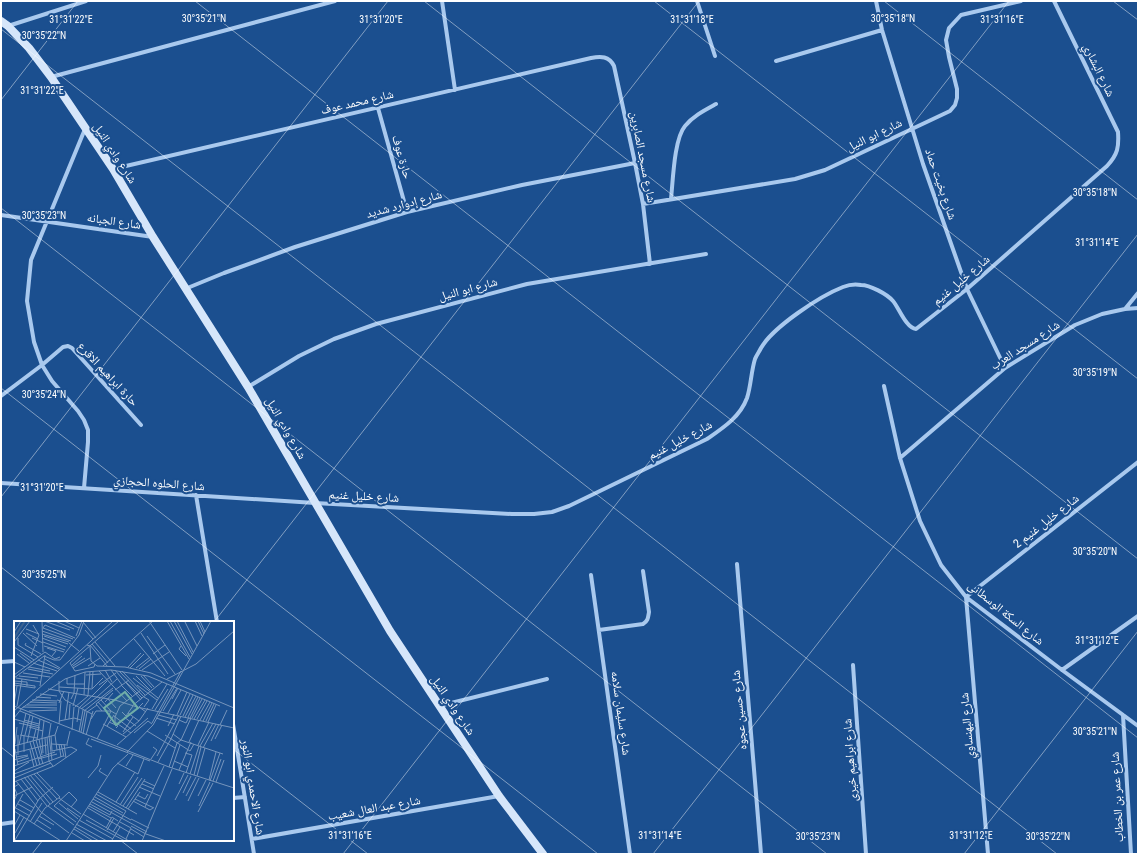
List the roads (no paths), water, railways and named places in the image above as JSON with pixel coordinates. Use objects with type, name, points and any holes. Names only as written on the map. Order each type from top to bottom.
[{"type":"street","points":[[8,26],[86,1]]},
{"type":"street","points":[[51,77],[335,1]]},
{"type":"street","points":[[442,1],[455,90]]},
{"type":"street","points":[[697,1],[714,56]]},
{"type":"street","name":"شارع بخيت حماد","points":[[876,1],[882,30],[923,164],[967,289],[1004,368]]},
{"type":"street","name":"شارع ابو النيل","points":[[642,204],[795,179],[825,170],[950,111],[955,105],[957,89],[946,40],[949,28],[960,15],[1021,1]]},
{"type":"street","name":"شارع البشاري","points":[[1054,1],[1118,132],[1118,150]]},
{"type":"street","name":"شارع وادي النيل","points":[[1,21],[8,26],[28,48],[51,77],[113,169],[185,289],[248,387],[390,631],[438,706],[499,796],[543,854]]},
{"type":"street","points":[[776,61],[882,30]]},
{"type":"street","name":"شارع محمد عوف","points":[[113,169],[591,58],[606,58]]},
{"type":"street","name":"شارع مسجد الصابرين","points":[[606,58],[611,61],[614,66],[636,163],[650,264]]},
{"type":"street","points":[[671,199],[676,146],[684,126],[696,115],[716,104]]},
{"type":"street","name":"حارة عوف","points":[[378,108],[407,212]]},
{"type":"street","points":[[84,488],[88,430],[78,411],[52,381],[42,366],[34,342],[27,301],[31,260],[85,128]]},
{"type":"street","name":"شارع خليل غنيم","points":[[315,503],[512,514],[552,512],[569,506],[707,439],[726,426],[738,414],[747,399],[755,359],[762,346],[772,334],[797,314],[832,292],[844,286],[862,284],[878,290],[892,300],[910,327],[916,329],[967,289],[1108,166],[1114,159],[1118,150]]},
{"type":"street","name":"شارع إدوارد شديد","points":[[185,289],[295,247],[407,212],[522,185],[636,163]]},
{"type":"street","name":"شارع الجبانه","points":[[1,215],[153,237]]},
{"type":"street","name":"شارع ابو النيل","points":[[248,387],[299,356],[334,340],[376,324],[527,284],[706,254]]},
{"type":"street","points":[[1125,309],[1138,293]]},
{"type":"street","name":"شارع مسجد العرب","points":[[900,458],[1004,368],[1075,325],[1102,314],[1138,308]]},
{"type":"street","name":"حارة ابراهيم الاقرع","points":[[1,396],[42,366],[63,347],[68,346],[72,348],[141,425]]},
{"type":"street","name":"شارع السكة الوسطانى","points":[[884,386],[900,458],[920,521],[941,565],[966,597],[1138,726]]},
{"type":"street","name":"شارع خليل غنيم 2","points":[[966,597],[1138,462]]},
{"type":"street","name":"شارع الحلوه الحجازي","points":[[1,483],[315,503]]},
{"type":"street","points":[[196,495],[217,621]]},
{"type":"street","name":"شارع حسين عجوه","points":[[737,564],[761,854]]},
{"type":"street","points":[[599,630],[642,624],[646,622],[649,612],[643,571]]},
{"type":"street","name":"شارع سليمان سلامه","points":[[591,575],[630,854]]},
{"type":"street","name":"شارع البهنساوي","points":[[966,597],[988,854]]},
{"type":"street","points":[[1062,670],[1138,616]]},
{"type":"street","points":[[1,662],[14,661]]},
{"type":"street","name":"شارع ابراهيم خيرى","points":[[853,665],[866,854]]},
{"type":"street","points":[[438,706],[547,678]]},
{"type":"street","name":"شارع عمر بن الخطاب","points":[[1123,715],[1131,854]]},
{"type":"street","name":"شارع الاحمدي ابو النور","points":[[234,730],[254,854]]},
{"type":"street","name":"شارع عبد العال شعيب","points":[[252,840],[499,796]]},
{"type":"street","points":[[234,798],[245,797]]},
{"type":"street","points":[[1,824],[14,822]]}]
